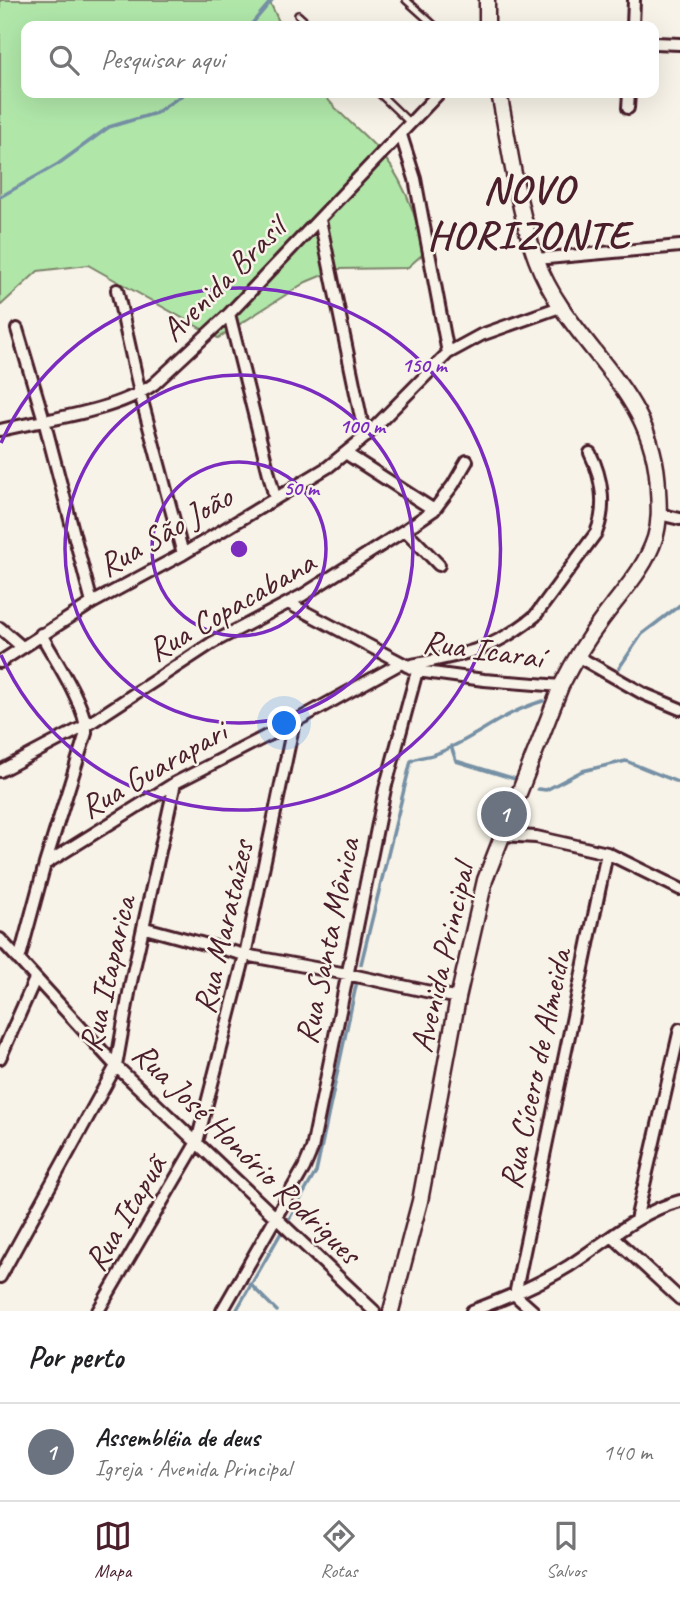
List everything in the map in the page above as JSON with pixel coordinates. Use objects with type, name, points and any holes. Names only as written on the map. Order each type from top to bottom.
[{"type":"street","points":[[487,0],[487,21]]},
{"type":"street","points":[[633,21],[634,0]]},
{"type":"street","points":[[659,43],[680,44]]},
{"type":"street","name":"Avenida Brasil","points":[[0,430],[117,403],[140,393],[229,314],[434,98]]},
{"type":"street","name":"Avenida Principal","points":[[391,1311],[420,1201],[458,998],[485,880],[561,685],[577,656],[645,562],[654,542],[659,513],[657,470],[648,434],[638,412],[615,377],[570,323],[536,258],[523,211],[500,98]]},
{"type":"street","points":[[628,108],[629,98]]},
{"type":"street","points":[[401,135],[420,201],[448,353]]},
{"type":"street","points":[[320,220],[365,437]]},
{"type":"street","points":[[536,258],[680,246]]},
{"type":"street","points":[[117,290],[140,393],[183,554]]},
{"type":"street","name":"Rua São João","points":[[0,662],[92,603],[183,554],[346,454],[448,353],[481,335],[560,307]]},
{"type":"street","points":[[229,314],[275,498]]},
{"type":"street","points":[[17,329],[92,603]]},
{"type":"street","name":"Rua Guarapari","points":[[45,864],[175,782],[294,722],[408,667],[487,647],[522,626],[534,616],[596,533],[601,522],[603,511],[599,477],[590,453]]},
{"type":"street","points":[[346,454],[434,510]]},
{"type":"street","name":"Rua Copacabana","points":[[0,771],[87,725],[212,643],[288,603],[405,530],[434,510],[467,461]]},
{"type":"street","points":[[659,513],[680,519]]},
{"type":"street","points":[[405,530],[439,565]]},
{"type":"street","name":"Rua Icaraí","points":[[288,603],[408,667],[484,680],[561,685]]},
{"type":"street","points":[[0,628],[22,647]]},
{"type":"street","points":[[19,960],[87,725],[41,634]]},
{"type":"street","points":[[577,656],[644,694],[680,709]]},
{"type":"street","name":"Rua Santa Mônica","points":[[222,1311],[312,1149],[408,667]]},
{"type":"street","name":"Rua Marataízes","points":[[197,1142],[245,955],[294,722]]},
{"type":"street","name":"Rua Itaparica","points":[[0,1278],[116,1066],[131,982],[175,782]]},
{"type":"street","points":[[502,835],[536,837],[607,853],[680,889]]},
{"type":"street","name":"Rua Cícero de Almeida","points":[[515,1295],[607,853]]},
{"type":"street","points":[[145,928],[245,955],[458,998]]},
{"type":"street","name":"Rua José Honório Rodrigues","points":[[0,939],[116,1066],[374,1311]]},
{"type":"street","points":[[0,1058],[35,979]]},
{"type":"street","points":[[636,1220],[680,1029]]},
{"type":"street","name":"Rua Itapuã","points":[[98,1311],[197,1142]]},
{"type":"street","points":[[472,1311],[515,1295],[568,1266],[636,1220],[680,1201]]},
{"type":"street","points":[[612,1237],[680,1299]]},
{"type":"street","points":[[515,1295],[533,1311]]},
{"type":"lane","points":[[406,0],[429,21]]},
{"type":"lane","points":[[298,15],[305,21]]},
{"type":"lane","points":[[384,98],[411,124]]},
{"type":"green space","points":[[0,0],[269,0],[279,21],[21,21],[21,98],[327,98],[373,144],[392,168],[412,209],[424,253],[407,268],[337,269],[306,282],[218,338],[88,265],[38,271],[0,306]]},
{"type":"waterway","points":[[254,21],[272,0]]},
{"type":"waterway","points":[[0,197],[58,164],[109,127],[156,113],[178,98]]},
{"type":"waterway","points":[[619,668],[642,634],[680,605]]},
{"type":"waterway","points":[[361,964],[411,761],[452,747],[514,712],[543,701]]},
{"type":"waterway","points":[[451,746],[456,761],[515,779]]},
{"type":"waterway","points":[[538,789],[546,790],[582,771],[626,761],[680,783]]},
{"type":"waterway","points":[[236,1311],[316,1172],[357,981]]},
{"type":"waterway","points":[[250,1284],[277,1311]]},
{"type":"place","name":"Assembléia de deus","points":[[504,814]]},
{"type":"district","name":"NOVO HORIZONTE","points":[[529,212]]}]
